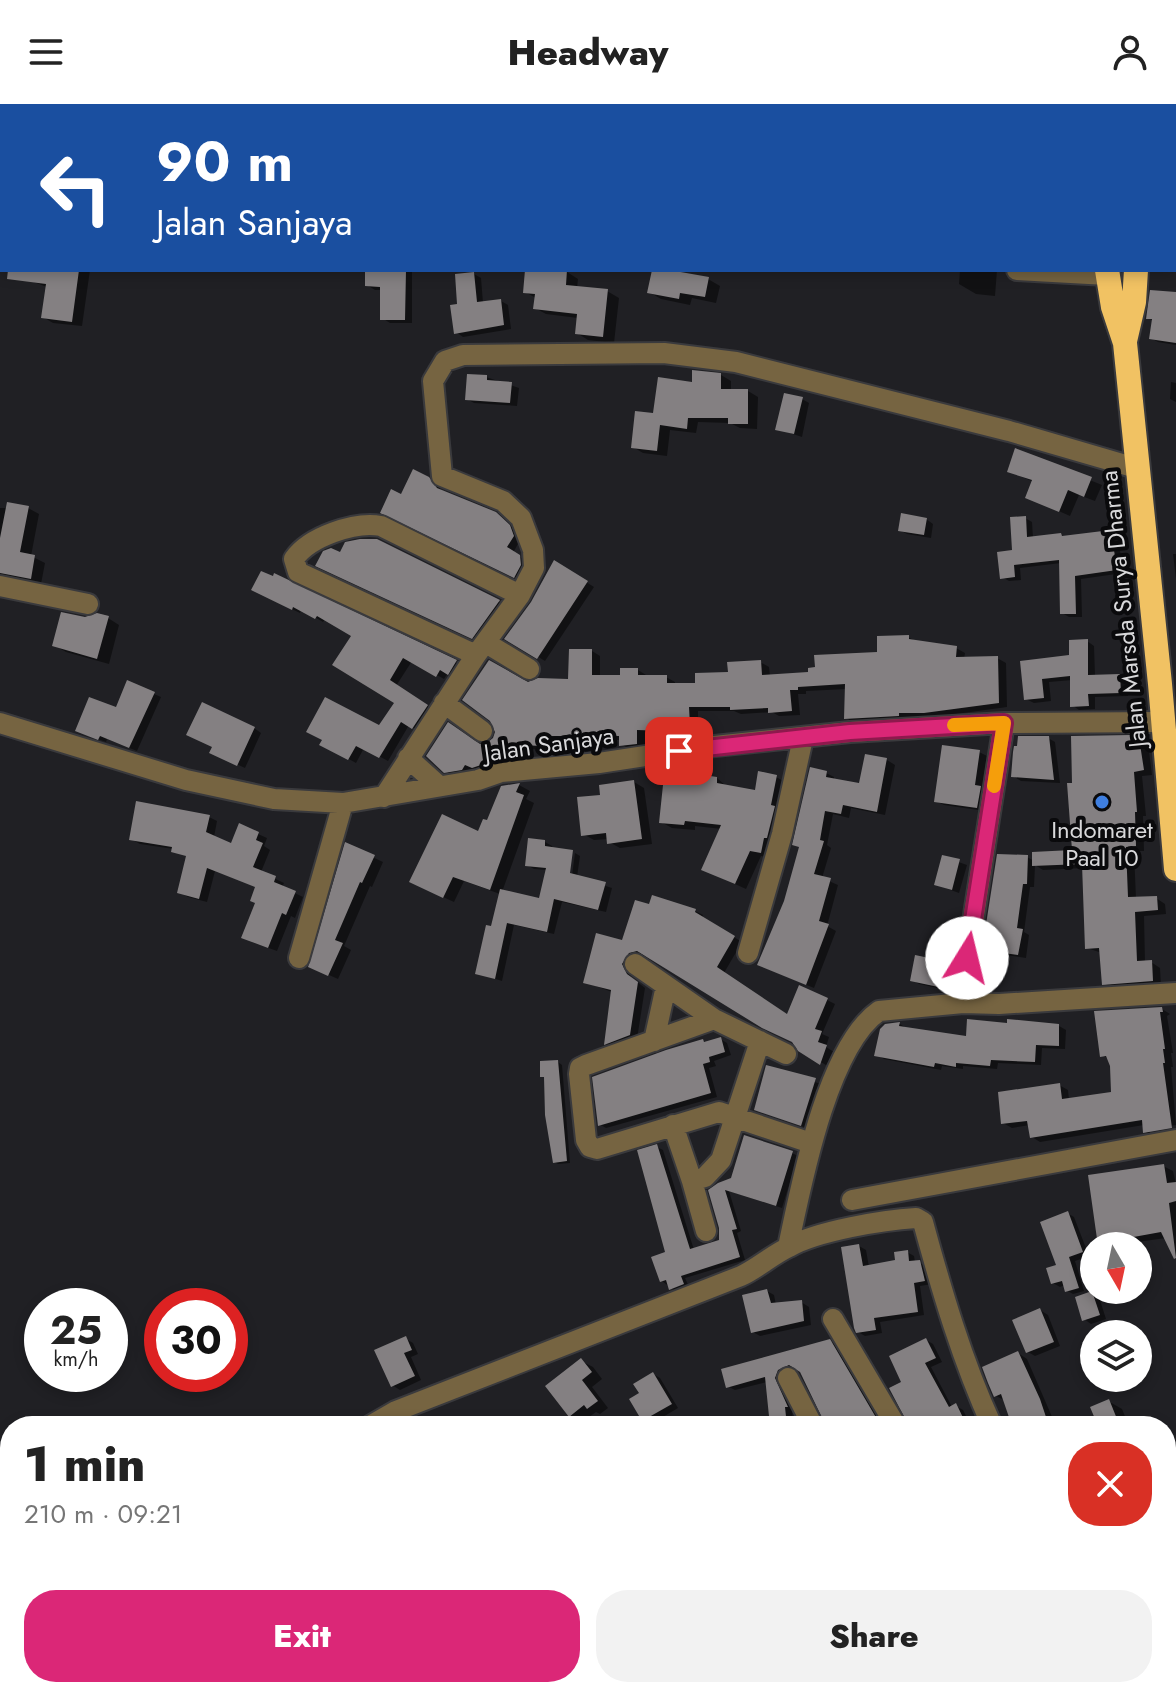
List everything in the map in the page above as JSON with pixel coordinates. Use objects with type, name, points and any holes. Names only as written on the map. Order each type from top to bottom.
[{"type":"highway","points":[[1107,272],[1113,307],[1125,343]]},
{"type":"highway","points":[[1125,343],[1134,302],[1136,272]]},
{"type":"highway","name":"Jalan Marsda Surya Dharma","points":[[1125,343],[1136,468],[1168,685],[1163,722],[1171,767],[1176,869]]},
{"type":"street","points":[[384,797],[444,703],[520,595],[534,568],[533,550],[521,518],[503,501],[442,476],[433,381],[445,361],[463,355],[664,353],[736,362],[1009,431],[1136,468]]},
{"type":"street","points":[[520,595],[381,526],[351,526],[300,551],[294,559],[298,572],[529,669]]},
{"type":"street","points":[[0,586],[88,604]]},
{"type":"street","points":[[444,703],[482,731]]},
{"type":"street","name":"Jalan Sanjaya","points":[[0,723],[186,780],[274,799],[343,803],[478,780],[501,772],[850,732],[1004,723],[1163,722]]},
{"type":"street","points":[[963,1003],[963,985],[1004,723]]},
{"type":"street","points":[[748,953],[782,834],[803,738]]},
{"type":"street","points":[[408,758],[439,786]]},
{"type":"street","points":[[299,958],[343,803]]},
{"type":"street","points":[[635,964],[714,1019],[786,1054]]},
{"type":"street","points":[[654,1041],[666,986]]},
{"type":"street","points":[[788,1247],[811,1143],[846,1053],[872,1016],[887,1008],[1176,993]]},
{"type":"street","points":[[714,1019],[580,1068],[586,1140],[590,1147],[597,1149],[713,1112],[811,1143]]},
{"type":"street","points":[[692,1181],[705,1177],[721,1160],[760,1041]]},
{"type":"street","points":[[673,1125],[706,1231]]},
{"type":"street","points":[[852,1200],[1176,1140]]},
{"type":"street","points":[[387,1416],[741,1276],[788,1247],[830,1233],[910,1218],[923,1222],[948,1311],[987,1416]]},
{"type":"street","points":[[833,1319],[890,1416]]},
{"type":"street","points":[[788,1378],[808,1416]]},
{"type":"building","points":[[8,272],[79,272],[72,322],[41,318],[46,284],[7,279]]},
{"type":"building","points":[[365,272],[406,272],[405,320],[380,320],[380,287],[365,286]]},
{"type":"building","points":[[474,272],[477,302],[501,299],[504,325],[454,334],[450,305],[457,304],[455,274]]},
{"type":"building","points":[[525,272],[567,272],[566,285],[608,289],[603,337],[575,334],[577,314],[533,309],[535,294],[523,293]]},
{"type":"building","points":[[652,272],[680,272],[709,277],[705,297],[680,293],[679,299],[647,293]]},
{"type":"building","points":[[1150,290],[1176,292],[1176,343],[1149,339],[1152,319],[1146,319]]},
{"type":"building","points":[[692,370],[721,373],[721,389],[748,389],[748,424],[728,424],[728,418],[688,418],[687,429],[660,425],[657,451],[631,448],[635,411],[653,413],[658,377],[692,382]]},
{"type":"building","points":[[467,374],[487,375],[487,380],[512,382],[510,403],[465,400]]},
{"type":"building","points":[[784,393],[803,397],[794,434],[775,430]]},
{"type":"building","points":[[1015,448],[1092,477],[1084,497],[1068,490],[1059,512],[1025,498],[1032,480],[1007,472]]},
{"type":"building","points":[[413,469],[429,477],[437,488],[496,512],[510,525],[514,536],[507,547],[520,555],[521,565],[514,578],[380,513],[391,489],[401,494]]},
{"type":"building","points":[[7,502],[29,506],[20,552],[35,555],[31,579],[0,573],[0,538]]},
{"type":"building","points":[[901,513],[927,518],[924,535],[898,531]]},
{"type":"building","points":[[1026,516],[1027,537],[1111,530],[1117,570],[1075,576],[1076,614],[1060,614],[1059,560],[1014,565],[1015,577],[1000,579],[997,552],[1012,550],[1010,517]]},
{"type":"building","points":[[377,539],[500,600],[472,639],[315,566],[323,551],[331,548],[340,552],[345,542]]},
{"type":"building","points":[[554,560],[588,581],[537,659],[504,639],[531,602]]},
{"type":"building","points":[[261,571],[273,576],[274,573],[457,660],[448,675],[440,670],[436,677],[403,658],[390,680],[428,705],[412,729],[401,722],[379,758],[356,746],[348,760],[319,745],[322,740],[306,732],[325,697],[379,725],[394,703],[332,665],[351,636],[317,616],[315,619],[293,607],[292,610],[251,590]]},
{"type":"building","points":[[61,612],[85,617],[97,613],[109,616],[97,659],[52,646]]},
{"type":"building","points":[[909,635],[909,639],[957,646],[956,657],[998,656],[999,703],[924,713],[899,713],[899,716],[844,719],[845,684],[798,687],[798,690],[790,690],[792,711],[768,713],[768,708],[730,710],[730,707],[689,707],[690,725],[666,725],[666,731],[637,730],[637,744],[619,746],[619,736],[543,736],[542,746],[500,744],[493,761],[472,768],[465,765],[462,770],[444,773],[426,756],[448,722],[480,744],[493,738],[495,732],[490,721],[462,700],[489,660],[528,682],[538,678],[568,679],[569,649],[592,649],[592,675],[620,675],[620,668],[638,668],[638,675],[667,675],[667,683],[695,683],[695,673],[728,672],[727,662],[761,660],[762,675],[808,672],[808,668],[815,667],[814,655],[877,652],[877,636]]},
{"type":"building","points":[[1088,639],[1088,675],[1120,674],[1121,693],[1088,694],[1089,706],[1070,707],[1070,676],[1042,679],[1044,698],[1024,700],[1020,661],[1069,655],[1069,640]]},
{"type":"building","points":[[127,680],[155,692],[129,748],[100,736],[98,740],[75,731],[89,697],[116,707]]},
{"type":"building","points":[[202,702],[255,727],[237,766],[209,753],[212,747],[186,735]]},
{"type":"building","points":[[1130,735],[1131,745],[1140,744],[1144,770],[1134,772],[1136,846],[1126,847],[1128,897],[1157,896],[1158,910],[1135,912],[1137,961],[1152,960],[1153,981],[1102,985],[1099,948],[1085,949],[1082,864],[1032,866],[1032,852],[1072,850],[1067,783],[1072,783],[1071,736]]},
{"type":"building","points":[[1018,736],[1049,736],[1054,780],[1011,777]]},
{"type":"building","points":[[942,745],[980,750],[975,785],[981,786],[977,808],[934,802]]},
{"type":"building","points":[[865,754],[887,758],[877,812],[843,805],[841,814],[825,811],[820,840],[824,841],[814,874],[831,878],[819,921],[829,924],[806,985],[757,965],[784,901],[799,847],[792,845],[810,767],[827,771],[826,777],[859,783]]},
{"type":"building","points":[[665,766],[691,768],[690,773],[717,777],[717,783],[755,790],[758,771],[777,775],[771,805],[775,806],[767,838],[764,838],[761,853],[750,851],[735,884],[701,870],[721,825],[685,821],[684,825],[659,823]]},
{"type":"building","points":[[634,780],[642,839],[607,844],[606,833],[581,836],[577,797],[600,795],[599,785]]},
{"type":"building","points":[[520,783],[516,792],[524,795],[490,890],[453,877],[443,898],[409,882],[442,814],[478,831],[483,819],[487,820],[501,786]]},
{"type":"building","points":[[136,801],[210,815],[206,832],[231,843],[239,823],[259,832],[256,840],[263,843],[253,867],[276,876],[274,882],[296,891],[286,915],[282,913],[268,948],[241,938],[255,903],[250,901],[255,887],[207,868],[199,899],[177,893],[186,856],[171,852],[172,847],[129,840]]},
{"type":"building","points":[[528,838],[545,840],[545,846],[573,850],[570,873],[606,882],[598,910],[554,899],[547,932],[507,923],[495,979],[475,974],[486,925],[491,926],[500,889],[539,898],[546,868],[525,866]]},
{"type":"building","points":[[345,842],[375,855],[335,940],[343,943],[328,976],[308,967]]},
{"type":"building","points":[[997,854],[1028,855],[1027,884],[1023,884],[1017,928],[1023,929],[1018,955],[982,950]]},
{"type":"building","points":[[942,855],[960,859],[952,890],[934,885]]},
{"type":"building","points":[[652,895],[696,909],[695,912],[735,936],[717,967],[787,1014],[799,985],[828,998],[815,1029],[822,1031],[818,1042],[827,1045],[820,1065],[798,1051],[792,1042],[762,1028],[637,951],[629,953],[622,964],[627,974],[638,982],[630,1035],[604,1045],[611,990],[583,983],[596,933],[622,940],[635,900],[649,904]]},
{"type":"building","points":[[915,955],[953,963],[948,989],[910,981]]},
{"type":"building","points":[[1162,1007],[1163,1063],[1172,1128],[1143,1133],[1142,1120],[1030,1138],[1027,1121],[1001,1124],[998,1092],[1060,1083],[1062,1099],[1111,1092],[1110,1066],[1106,1056],[1100,1057],[1094,1011]]},
{"type":"building","points":[[967,1019],[1059,1024],[1059,1046],[1036,1045],[1035,1062],[991,1060],[990,1066],[956,1063],[956,1067],[935,1063],[934,1067],[874,1056],[880,1029],[885,1024],[900,1022],[899,1026],[966,1036]]},
{"type":"building","points":[[721,1037],[725,1052],[709,1057],[710,1062],[703,1064],[711,1093],[598,1126],[592,1077],[666,1050]]},
{"type":"building","points":[[558,1060],[567,1161],[553,1163],[540,1061]]},
{"type":"building","points":[[766,1065],[816,1078],[801,1126],[754,1110]]},
{"type":"building","points":[[744,1135],[793,1151],[776,1206],[725,1190],[737,1229],[732,1230],[740,1257],[681,1276],[684,1284],[669,1290],[666,1280],[660,1282],[651,1257],[665,1252],[637,1150],[657,1144],[690,1249],[719,1240],[719,1228],[708,1190],[731,1178]]},
{"type":"building","points":[[1164,1164],[1167,1183],[1176,1182],[1176,1201],[1169,1203],[1176,1258],[1161,1232],[1096,1232],[1088,1175]]},
{"type":"building","points":[[1068,1211],[1080,1244],[1080,1253],[1069,1257],[1079,1288],[1065,1292],[1062,1281],[1051,1284],[1046,1268],[1056,1265],[1040,1222]]},
{"type":"building","points":[[859,1244],[863,1266],[895,1260],[894,1252],[908,1250],[909,1261],[920,1260],[925,1281],[914,1283],[918,1312],[874,1318],[876,1330],[856,1333],[841,1247]]},
{"type":"building","points":[[767,1289],[771,1303],[802,1300],[804,1321],[751,1333],[742,1295]]},
{"type":"building","points":[[1080,1295],[1080,1304],[1096,1304],[1100,1315],[1082,1320],[1075,1297]]},
{"type":"building","points":[[1040,1308],[1054,1342],[1026,1353],[1012,1320]]},
{"type":"building","points":[[406,1336],[412,1350],[404,1353],[415,1376],[391,1387],[374,1350]]},
{"type":"building","points":[[926,1338],[936,1358],[925,1363],[949,1407],[956,1403],[962,1416],[904,1416],[889,1388],[901,1382],[889,1356]]},
{"type":"building","points":[[830,1339],[875,1416],[821,1416],[800,1372],[789,1365],[778,1370],[775,1378],[788,1407],[785,1407],[786,1416],[769,1416],[765,1377],[726,1388],[721,1369]]},
{"type":"building","points":[[1018,1351],[1046,1416],[1009,1416],[1001,1394],[994,1397],[982,1367]]},
{"type":"building","points":[[581,1358],[592,1372],[582,1380],[598,1401],[587,1409],[584,1405],[568,1416],[545,1386]]},
{"type":"building","points":[[653,1372],[672,1404],[651,1416],[639,1416],[629,1399],[639,1393],[633,1384]]},
{"type":"building","points":[[1109,1399],[1116,1416],[1094,1416],[1090,1407]]},
{"type":"slow traffic","points":[[954,725],[1004,723],[994,786]]},
{"type":"place","name":"Indomaret Paal 10","points":[[1102,802]]},
{"type":"route","points":[[679,751],[850,732],[1004,723],[967,958]]}]
